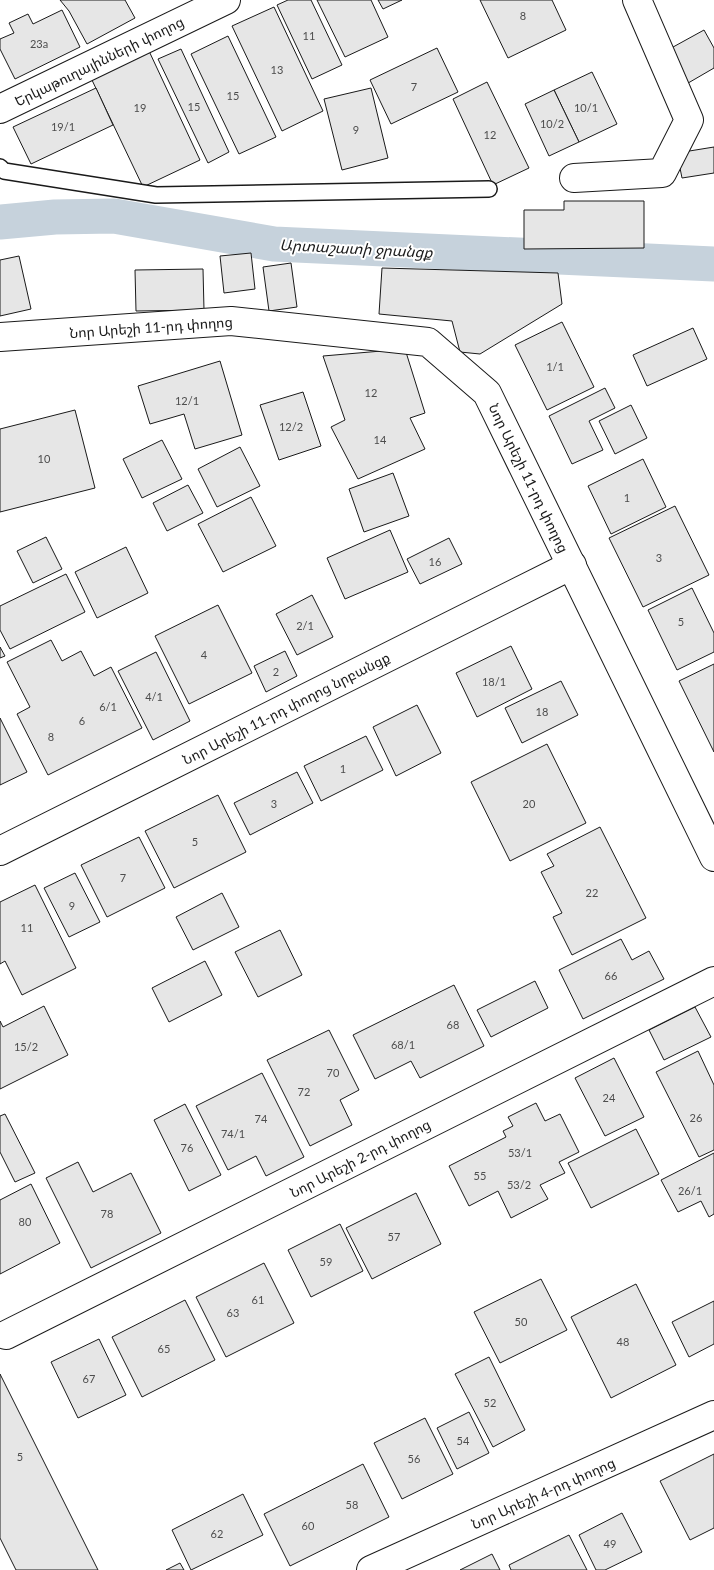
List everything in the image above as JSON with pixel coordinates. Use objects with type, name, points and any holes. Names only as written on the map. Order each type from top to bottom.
[{"type":"street","name":"Երկաթուղայինների փողոց","points":[[0,109],[226,0]]},
{"type":"street","points":[[574,178],[662,173],[689,120],[637,0]]},
{"type":"street","name":"Նոր Արեշի 11-րդ փողոց","points":[[0,337],[231,321],[428,342],[487,392],[714,857]]},
{"type":"street","name":"Նոր Արեշի 11-րդ փողոց նրբանցք","points":[[0,851],[572,565]]},
{"type":"street","name":"Նոր Արեշի 2-րդ փողոց","points":[[6,1335],[714,981]]},
{"type":"street","name":"Նոր Արեշի 4-րդ փողոց","points":[[371,1570],[714,1415]]},
{"type":"lane","points":[[0,167],[4,171],[156,195],[489,189]]},
{"type":"building","points":[[60,0],[125,0],[135,18],[87,44],[69,11]]},
{"type":"building","points":[[288,0],[311,0],[342,65],[312,79],[277,5]]},
{"type":"building","points":[[317,0],[371,0],[388,37],[345,57]]},
{"type":"building","points":[[378,0],[402,0],[383,9]]},
{"type":"building","points":[[480,0],[552,0],[566,30],[508,58]]},
{"type":"building","points":[[274,7],[323,111],[282,131],[232,26]]},
{"type":"building","points":[[62,10],[80,47],[15,79],[0,49],[0,39],[14,33],[9,23],[28,14],[33,24]]},
{"type":"building","points":[[704,30],[714,48],[714,68],[683,86],[664,52]]},
{"type":"building","points":[[228,36],[276,137],[239,154],[191,54]]},
{"type":"building","points":[[437,48],[458,92],[391,124],[370,80]]},
{"type":"building","points":[[181,49],[229,152],[208,163],[158,59]]},
{"type":"building","points":[[149,51],[200,160],[143,187],[91,78]]},
{"type":"building","points":[[592,72],[617,124],[579,142],[554,90]]},
{"type":"building","points":[[487,82],[529,168],[493,185],[453,99]]},
{"type":"building","points":[[96,88],[113,125],[31,164],[13,127]]},
{"type":"building","points":[[371,88],[388,158],[342,170],[324,99]]},
{"type":"building","points":[[554,90],[579,142],[549,156],[525,104]]},
{"type":"building","points":[[714,147],[714,173],[682,178],[677,153]]},
{"type":"building","points":[[564,201],[644,201],[644,248],[524,249],[524,210],[564,210]]},
{"type":"building","points":[[251,253],[255,289],[224,293],[220,256]]},
{"type":"building","points":[[19,256],[31,309],[0,316],[0,260]]},
{"type":"building","points":[[291,263],[297,307],[269,311],[263,267]]},
{"type":"building","points":[[382,268],[558,273],[562,304],[480,354],[460,352],[452,321],[379,314]]},
{"type":"building","points":[[203,269],[204,310],[136,311],[135,270]]},
{"type":"building","points":[[562,322],[594,387],[547,410],[515,345]]},
{"type":"building","points":[[693,328],[707,359],[647,386],[633,355]]},
{"type":"building","points":[[405,349],[425,413],[410,418],[425,449],[358,479],[331,427],[345,420],[323,356]]},
{"type":"building","points":[[220,361],[242,435],[195,449],[184,414],[150,424],[138,386]]},
{"type":"building","points":[[605,388],[615,408],[589,421],[603,450],[572,464],[549,416]]},
{"type":"building","points":[[303,392],[321,446],[279,460],[260,405]]},
{"type":"building","points":[[631,405],[647,438],[615,454],[599,421]]},
{"type":"building","points":[[75,410],[95,488],[0,512],[0,429]]},
{"type":"building","points":[[162,440],[182,479],[142,498],[123,459]]},
{"type":"building","points":[[240,447],[260,486],[217,507],[198,469]]},
{"type":"building","points":[[643,459],[666,507],[611,534],[588,486]]},
{"type":"building","points":[[393,473],[409,516],[364,532],[349,489]]},
{"type":"building","points":[[188,485],[203,513],[167,531],[153,503]]},
{"type":"building","points":[[251,497],[276,546],[223,572],[198,524]]},
{"type":"building","points":[[675,506],[709,575],[643,607],[609,538]]},
{"type":"building","points":[[390,530],[408,572],[345,599],[327,558]]},
{"type":"building","points":[[46,537],[62,569],[33,583],[17,551]]},
{"type":"building","points":[[449,538],[462,564],[420,584],[407,559]]},
{"type":"building","points":[[126,547],[148,593],[97,618],[75,572]]},
{"type":"building","points":[[66,574],[85,612],[10,649],[0,630],[0,606]]},
{"type":"building","points":[[692,588],[714,633],[714,652],[677,670],[648,610]]},
{"type":"building","points":[[312,595],[333,637],[297,655],[276,614]]},
{"type":"building","points":[[218,605],[252,673],[189,704],[155,636]]},
{"type":"building","points":[[51,640],[62,661],[81,651],[94,676],[111,667],[142,728],[48,775],[17,714],[30,707],[7,662]]},
{"type":"building","points":[[511,646],[532,689],[477,717],[456,673]]},
{"type":"building","points":[[0,647],[5,656],[0,658]]},
{"type":"building","points":[[285,651],[297,676],[266,692],[254,666]]},
{"type":"building","points":[[156,652],[190,721],[153,740],[118,671]]},
{"type":"building","points":[[714,664],[714,752],[679,681]]},
{"type":"building","points":[[561,681],[578,715],[522,743],[505,708]]},
{"type":"building","points":[[417,705],[441,753],[396,776],[373,727]]},
{"type":"building","points":[[0,718],[27,772],[0,785]]},
{"type":"building","points":[[366,736],[383,770],[321,801],[304,766]]},
{"type":"building","points":[[547,744],[586,823],[510,861],[471,782]]},
{"type":"building","points":[[297,772],[313,803],[250,835],[234,803]]},
{"type":"building","points":[[218,795],[246,852],[174,888],[145,831]]},
{"type":"building","points":[[600,827],[646,918],[572,955],[553,917],[562,913],[541,872],[554,866],[547,854]]},
{"type":"building","points":[[139,837],[165,888],[107,917],[81,865]]},
{"type":"building","points":[[75,873],[100,922],[69,937],[44,888]]},
{"type":"building","points":[[35,885],[76,968],[22,995],[5,961],[0,964],[0,902]]},
{"type":"building","points":[[222,893],[239,927],[193,950],[176,917]]},
{"type":"building","points":[[280,930],[302,975],[258,997],[235,952]]},
{"type":"building","points":[[621,939],[632,960],[649,951],[664,979],[583,1019],[559,970]]},
{"type":"building","points":[[205,961],[222,995],[169,1022],[152,988]]},
{"type":"building","points":[[535,981],[548,1008],[491,1037],[477,1010]]},
{"type":"building","points":[[454,985],[484,1046],[420,1078],[411,1061],[375,1079],[353,1035]]},
{"type":"building","points":[[44,1006],[68,1055],[0,1089],[0,1021],[3,1027]]},
{"type":"building","points":[[695,1007],[711,1037],[664,1060],[649,1030]]},
{"type":"building","points":[[329,1030],[359,1090],[340,1100],[352,1125],[310,1146],[267,1060]]},
{"type":"building","points":[[698,1051],[714,1085],[714,1150],[699,1157],[656,1072]]},
{"type":"building","points":[[614,1058],[644,1117],[605,1136],[575,1078]]},
{"type":"building","points":[[262,1073],[304,1157],[266,1176],[256,1156],[228,1170],[196,1106]]},
{"type":"building","points":[[536,1103],[545,1121],[560,1114],[579,1152],[559,1162],[565,1173],[540,1185],[548,1199],[511,1218],[498,1191],[469,1206],[449,1166],[506,1137],[503,1131],[513,1126],[508,1117]]},
{"type":"building","points":[[185,1104],[221,1175],[189,1191],[154,1120]]},
{"type":"building","points":[[5,1114],[35,1173],[15,1182],[0,1152],[0,1116]]},
{"type":"building","points":[[636,1129],[659,1174],[591,1208],[568,1163]]},
{"type":"building","points":[[714,1153],[714,1214],[709,1217],[701,1201],[678,1212],[661,1180]]},
{"type":"building","points":[[78,1162],[93,1192],[131,1173],[161,1233],[91,1268],[46,1178]]},
{"type":"building","points":[[31,1184],[60,1243],[0,1274],[0,1200]]},
{"type":"building","points":[[416,1193],[441,1244],[372,1279],[346,1228]]},
{"type":"building","points":[[340,1224],[363,1271],[311,1297],[288,1250]]},
{"type":"building","points":[[264,1263],[294,1323],[226,1357],[196,1297]]},
{"type":"building","points":[[541,1279],[567,1330],[500,1363],[474,1312]]},
{"type":"building","points":[[636,1284],[676,1365],[611,1398],[571,1317]]},
{"type":"building","points":[[185,1300],[215,1360],[142,1397],[112,1337]]},
{"type":"building","points":[[714,1301],[714,1344],[689,1357],[672,1322]]},
{"type":"building","points":[[99,1339],[126,1395],[78,1418],[51,1362]]},
{"type":"building","points":[[489,1357],[525,1430],[493,1447],[455,1374]]},
{"type":"building","points":[[0,1374],[98,1570],[16,1570],[0,1538]]},
{"type":"building","points":[[469,1412],[489,1453],[457,1469],[437,1428]]},
{"type":"building","points":[[425,1418],[453,1474],[402,1499],[374,1443]]},
{"type":"building","points":[[714,1454],[714,1528],[690,1540],[660,1481]]},
{"type":"building","points":[[363,1464],[389,1517],[290,1566],[264,1514]]},
{"type":"building","points":[[243,1494],[263,1535],[191,1570],[172,1530]]},
{"type":"building","points":[[622,1513],[642,1552],[605,1570],[596,1570],[579,1535]]},
{"type":"building","points":[[569,1535],[587,1570],[511,1570],[509,1565]]},
{"type":"building","points":[[492,1554],[500,1570],[460,1570]]},
{"type":"building","points":[[180,1563],[184,1570],[166,1570]]},
{"type":"waterway","name":"Արտաշատի ջրանցք","points":[[0,222],[55,217],[114,216],[274,244],[714,264]]}]
